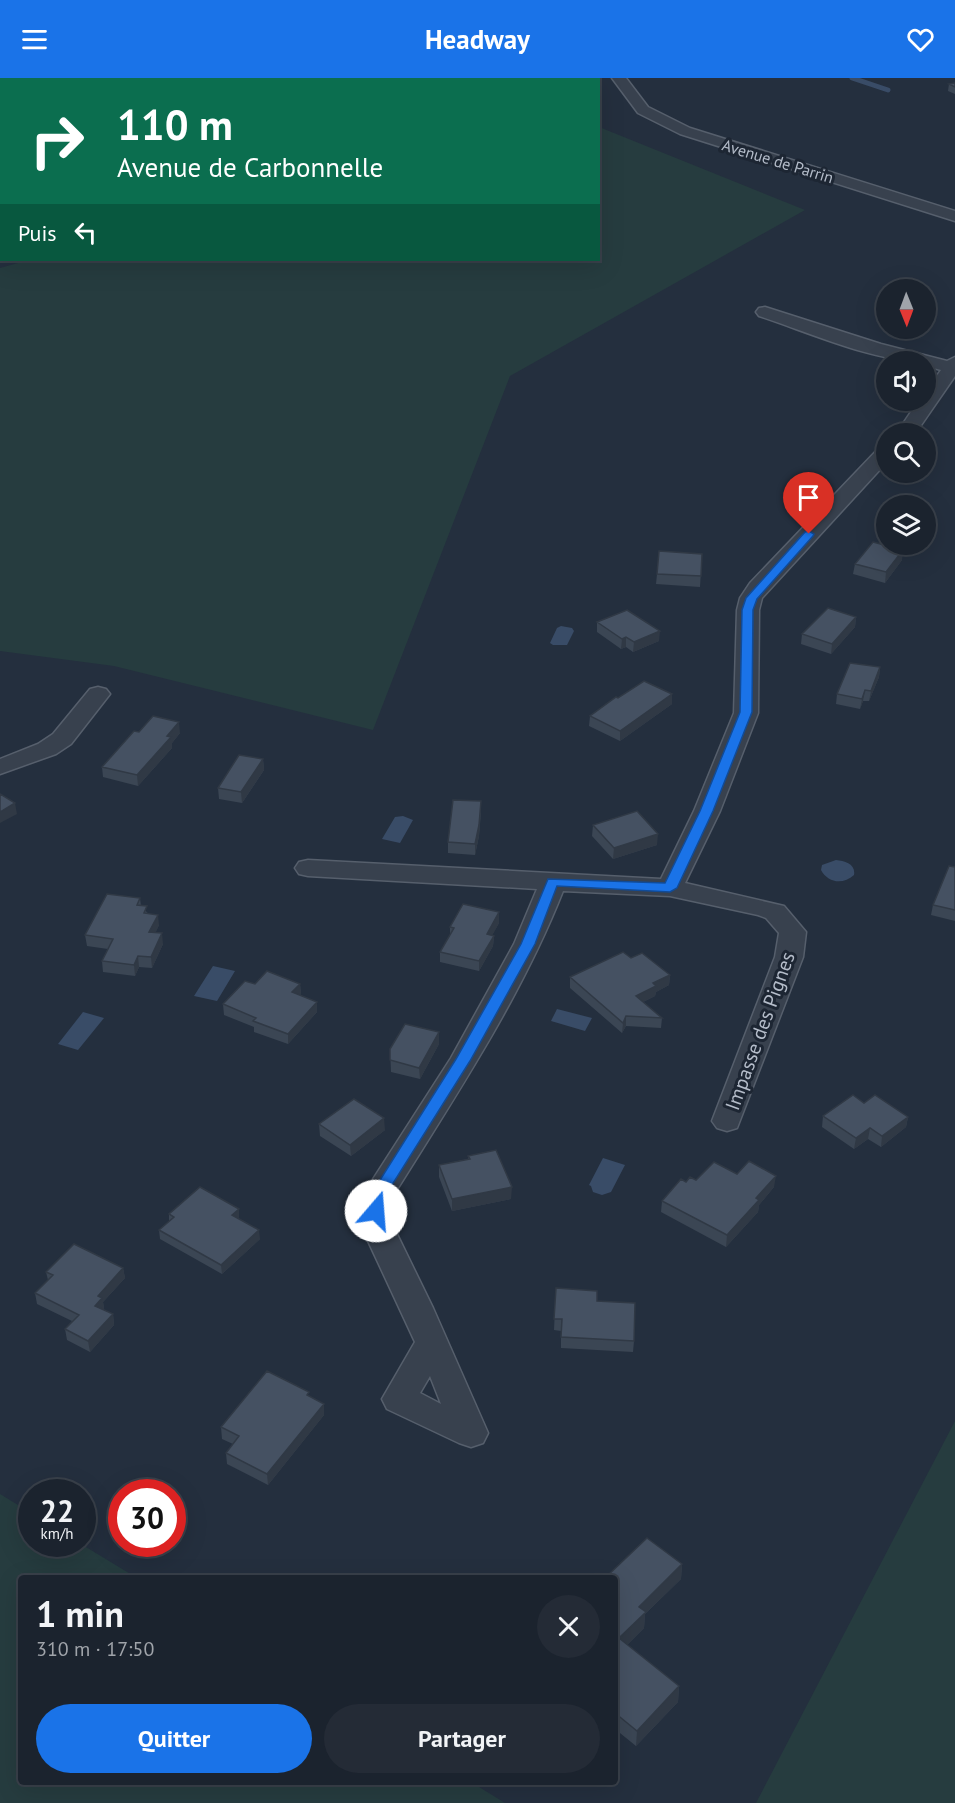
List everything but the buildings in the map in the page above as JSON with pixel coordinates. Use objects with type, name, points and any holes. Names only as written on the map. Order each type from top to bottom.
[{"type":"street","name":"Avenue de Parrin","points":[[619,78],[643,110],[685,131],[955,216]]},
{"type":"street","points":[[765,312],[875,348],[953,365],[913,423]]},
{"type":"street","points":[[308,868],[670,888],[707,811],[746,712],[748,610],[751,598],[876,463]]},
{"type":"street","points":[[0,767],[47,749],[62,739],[98,694]]},
{"type":"street","points":[[432,1342],[378,1228],[376,1211],[379,1199],[383,1188],[463,1061],[528,944],[553,882]]},
{"type":"street","name":"Impasse des Pignes","points":[[670,888],[764,908],[782,918],[793,932],[789,957],[727,1121]]},
{"type":"green space","points":[[600,127],[805,210],[510,376],[373,730],[114,666],[0,651],[0,268],[25,261],[600,261]]},
{"type":"green space","points":[[955,1421],[955,1803],[756,1803]]},
{"type":"green space","points":[[0,1494],[18,1505],[18,1557],[96,1557],[96,1553],[132,1575],[18,1575],[18,1785],[476,1785],[505,1803],[0,1803]]},
{"type":"water","points":[[561,626],[572,628],[574,631],[567,645],[553,645],[550,643],[557,628]]},
{"type":"water","points":[[403,816],[413,820],[400,843],[382,839],[395,817]]},
{"type":"water","points":[[836,860],[852,866],[854,875],[841,881],[828,878],[821,870],[822,865]]},
{"type":"water","points":[[213,966],[235,971],[217,1001],[194,996]]},
{"type":"water","points":[[557,1009],[592,1018],[585,1031],[551,1021]]},
{"type":"water","points":[[83,1012],[104,1018],[78,1050],[58,1044]]},
{"type":"water","points":[[603,1158],[625,1165],[611,1192],[602,1195],[593,1192],[589,1185]]},
{"type":"waterway","points":[[852,78],[888,90]]},
{"type":"route","points":[[376,1211],[383,1188],[463,1061],[528,944],[553,882],[670,888],[707,811],[746,712],[748,610],[751,598],[809,534]]}]
